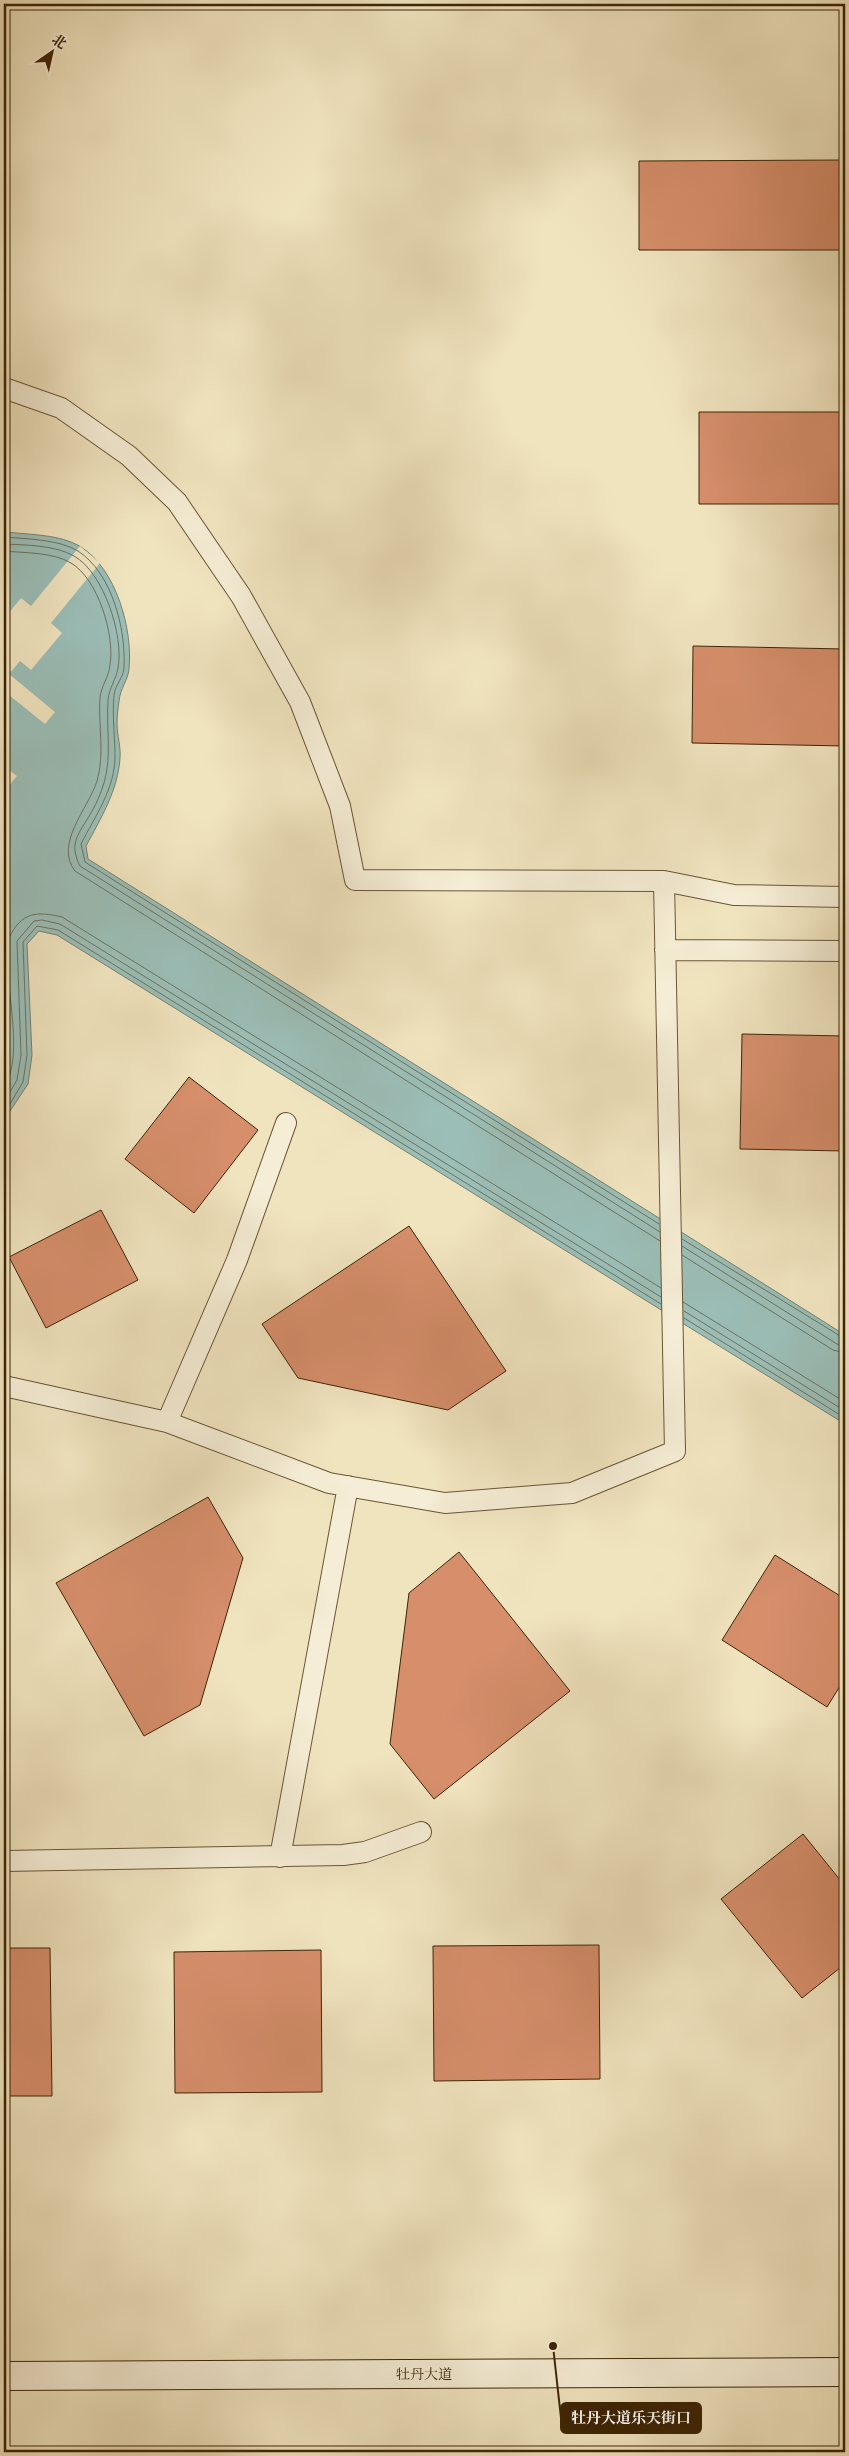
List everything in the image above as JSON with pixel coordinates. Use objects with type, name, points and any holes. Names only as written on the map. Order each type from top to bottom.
[{"type":"main road","name":"牡丹大道","points":[[4,2376],[845,2372]]},
{"type":"lane","points":[[4,388],[62,408],[129,456],[177,502],[241,596],[300,702],[340,806],[355,880],[664,881],[734,895],[845,897]]},
{"type":"lane","points":[[4,1386],[167,1422],[329,1483],[445,1503],[572,1492],[675,1451],[664,881]]},
{"type":"lane","points":[[665,950],[845,951]]},
{"type":"lane","points":[[167,1422],[237,1260],[286,1123]]},
{"type":"lane","points":[[280,1857],[348,1486]]},
{"type":"lane","points":[[4,1861],[343,1855],[358,1853],[421,1832]]},
{"type":"water","points":[[4,533],[54,537],[81,547],[104,570],[120,601],[125,619],[130,653],[129,669],[122,689],[118,712],[119,770],[108,804],[86,846],[88,859],[845,1335],[845,1424],[57,935],[39,931],[27,944],[32,1055],[28,1084],[4,1120]]},
{"type":"pier","points":[[80,546],[100,563],[51,623],[62,633],[31,670],[20,661],[9,674],[55,712],[45,724],[4,691],[4,619],[21,598],[31,606]]},
{"type":"pier","points":[[4,766],[17,776],[6,789],[4,787]]},
{"type":"building","points":[[845,160],[845,250],[639,250],[639,161]]},
{"type":"building","points":[[699,412],[845,412],[845,504],[699,504]]},
{"type":"building","points":[[693,646],[845,649],[845,746],[692,743]]},
{"type":"building","points":[[742,1034],[845,1036],[845,1151],[740,1149]]},
{"type":"building","points":[[189,1077],[258,1130],[194,1213],[125,1159]]},
{"type":"building","points":[[101,1210],[138,1280],[46,1328],[9,1257]]},
{"type":"building","points":[[409,1226],[506,1371],[448,1410],[298,1378],[262,1324]]},
{"type":"building","points":[[208,1497],[243,1558],[200,1705],[144,1736],[56,1583]]},
{"type":"building","points":[[459,1552],[570,1691],[434,1799],[390,1744],[409,1593]]},
{"type":"building","points":[[775,1555],[845,1599],[845,1678],[827,1707],[722,1640]]},
{"type":"building","points":[[803,1834],[845,1886],[845,1964],[802,1998],[721,1899]]},
{"type":"building","points":[[599,1945],[600,2079],[434,2081],[433,1946]]},
{"type":"building","points":[[4,1948],[50,1948],[52,2096],[4,2096]]},
{"type":"building","points":[[321,1950],[322,2092],[175,2093],[174,1952]]},
{"type":"place","name":"牡丹大道乐天街口","points":[[553,2346]]}]
